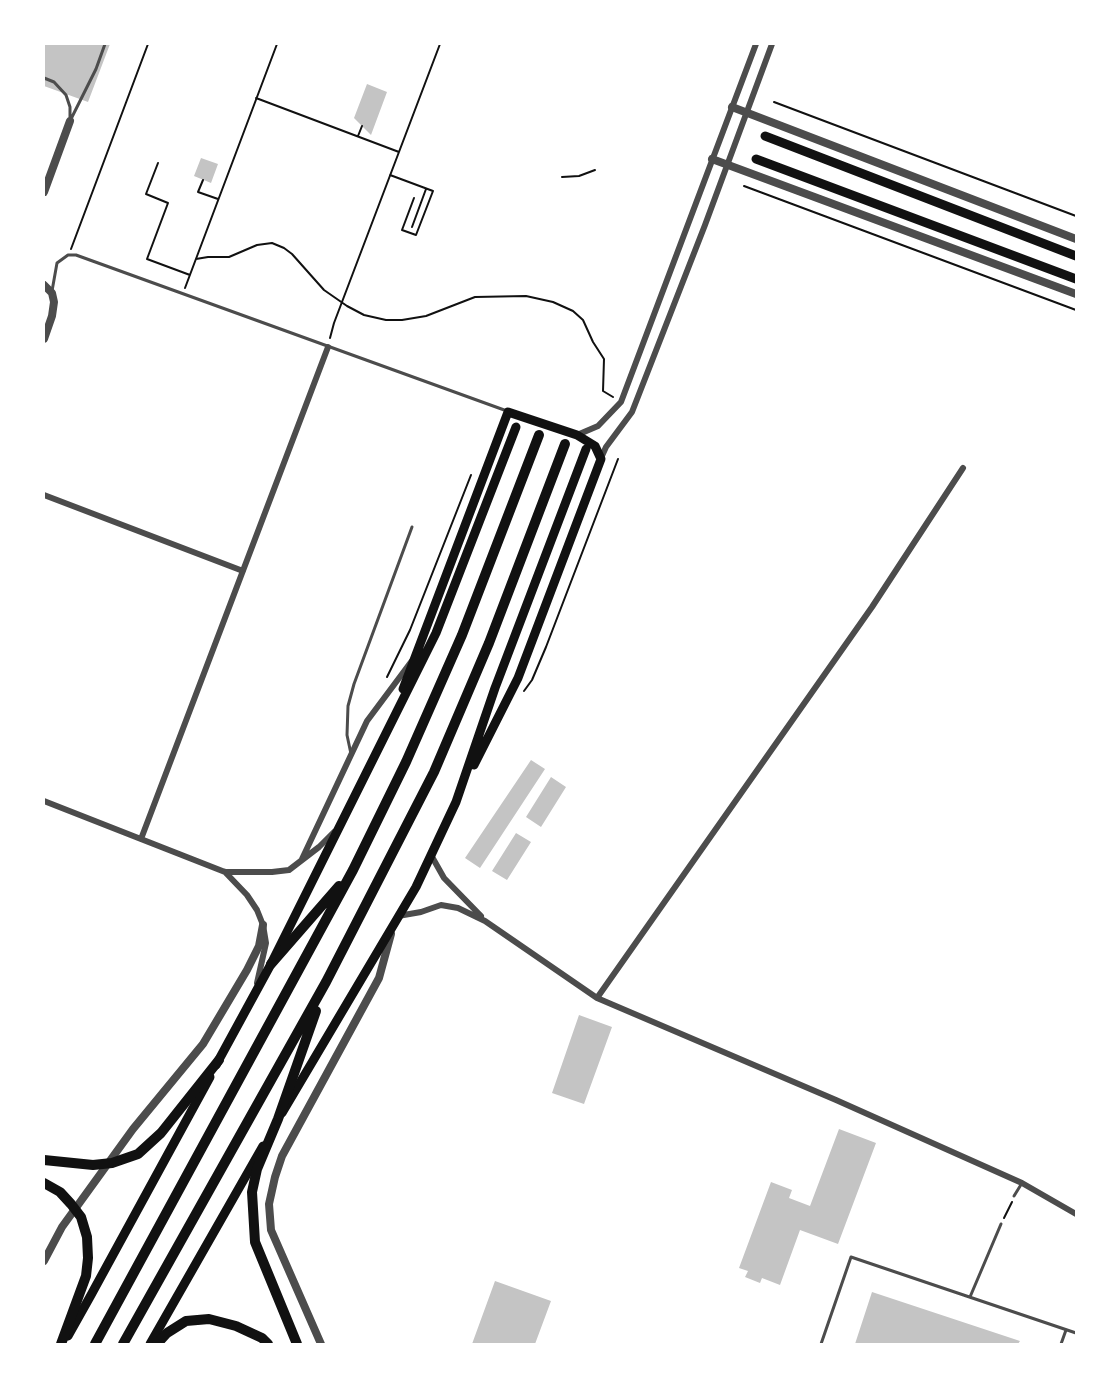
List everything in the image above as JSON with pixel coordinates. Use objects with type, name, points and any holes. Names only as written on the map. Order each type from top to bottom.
[{"type":"highway","points":[[95,1344],[353,870],[406,762],[462,634],[539,435]]},
{"type":"highway","points":[[123,1344],[326,982],[434,772],[489,643],[565,444]]},
{"type":"highway","points":[[271,964],[353,870]]},
{"type":"highway","points":[[297,1344],[255,1242],[252,1192],[257,1169],[278,1119],[326,982]]},
{"type":"highway","points":[[44,1160],[93,1165],[112,1163],[138,1154],[161,1133],[219,1060]]},
{"type":"highway","points":[[44,1183],[60,1192],[81,1217],[87,1237],[86,1276],[79,1302],[62,1344]]},
{"type":"highway","points":[[158,1344],[167,1333],[186,1320],[210,1318],[236,1326],[265,1341]]},
{"type":"main road","points":[[765,136],[1077,256]]},
{"type":"main road","points":[[756,159],[1077,279]]},
{"type":"main road","points":[[150,1344],[278,1119],[416,887],[518,678],[601,459],[595,446],[577,435],[508,412],[413,659],[391,725]]},
{"type":"main road","points":[[62,1344],[97,1285],[271,964],[343,822],[436,633],[516,427]]},
{"type":"main road","points":[[456,802],[495,688],[586,449]]},
{"type":"street","points":[[577,435],[598,426],[621,402],[756,44]]},
{"type":"street","points":[[601,459],[606,447],[632,412],[772,44]]},
{"type":"street","points":[[732,107],[1077,239]]},
{"type":"street","points":[[44,192],[70,121]]},
{"type":"street","points":[[712,159],[1077,294]]},
{"type":"street","points":[[44,285],[52,293],[54,302],[44,339]]},
{"type":"street","points":[[141,839],[328,347]]},
{"type":"street","points":[[597,998],[872,607],[963,468]]},
{"type":"street","points":[[44,495],[243,572]]},
{"type":"street","points":[[302,860],[367,721],[413,659]]},
{"type":"street","points":[[44,801],[225,872],[288,870],[319,848],[343,822]]},
{"type":"street","points":[[431,855],[444,878],[485,921]]},
{"type":"street","points":[[225,872],[247,895],[263,925],[266,943],[251,1000]]},
{"type":"street","points":[[398,916],[421,912],[441,905],[458,908],[485,921],[597,998],[836,1100],[1022,1183],[1077,1214]]},
{"type":"street","points":[[44,1261],[62,1227],[120,1147],[203,1044],[247,970],[258,946],[263,925]]},
{"type":"street","points":[[317,1343],[271,1230],[269,1204],[282,1156],[379,978],[393,925]]},
{"type":"lane","points":[[70,121],[96,69],[105,44]]},
{"type":"lane","points":[[44,78],[54,82],[66,95],[70,106],[70,121]]},
{"type":"lane","points":[[52,293],[57,263],[69,255],[76,255],[508,412]]},
{"type":"lane","points":[[351,756],[347,735],[348,706],[412,527]]},
{"type":"lane","points":[[1014,1196],[1022,1183]]},
{"type":"lane","points":[[970,1297],[1001,1224]]},
{"type":"lane","points":[[821,1344],[851,1257],[1077,1334]]},
{"type":"lane","points":[[1061,1344],[1066,1330]]},
{"type":"path","points":[[69,255],[148,44]]},
{"type":"path","points":[[183,294],[277,44]]},
{"type":"path","points":[[328,347],[334,323],[440,44]]},
{"type":"path","points":[[256,98],[399,152]]},
{"type":"path","points":[[774,102],[1077,216]]},
{"type":"path","points":[[358,136],[362,126]]},
{"type":"path","points":[[158,163],[146,195],[168,203],[147,259],[190,275]]},
{"type":"path","points":[[562,177],[579,176],[595,170]]},
{"type":"path","points":[[390,175],[433,191],[416,235],[402,230],[414,198]]},
{"type":"path","points":[[203,180],[198,192],[218,199]]},
{"type":"path","points":[[744,186],[1077,310]]},
{"type":"path","points":[[412,227],[426,189]]},
{"type":"path","points":[[196,259],[229,257],[257,245],[272,243],[292,254],[324,290],[347,306],[375,318],[386,320],[426,316],[475,297],[526,296],[553,302],[573,311],[583,320],[604,359],[603,391],[621,402]]},
{"type":"path","points":[[519,699],[532,680],[546,647],[618,459]]},
{"type":"path","points":[[384,684],[410,630],[474,470]]},
{"type":"path","points":[[1001,1224],[1014,1196]]},
{"type":"building","points":[[44,44],[110,44],[88,102],[44,86]]},
{"type":"building","points":[[367,84],[387,92],[371,135],[354,118]]},
{"type":"building","points":[[201,158],[218,164],[211,183],[194,176]]},
{"type":"building","points":[[531,760],[545,769],[480,868],[465,858]]},
{"type":"building","points":[[551,777],[566,787],[541,827],[526,817]]},
{"type":"building","points":[[516,833],[531,842],[507,880],[492,871]]},
{"type":"building","points":[[579,1015],[612,1027],[584,1104],[552,1093]]},
{"type":"building","points":[[839,1129],[876,1143],[838,1244],[800,1230],[780,1285],[762,1278],[760,1283],[745,1277],[748,1271],[739,1268],[771,1182],[792,1190],[789,1198],[810,1206]]},
{"type":"building","points":[[495,1281],[551,1301],[535,1344],[472,1344]]},
{"type":"building","points":[[872,1292],[1020,1341],[1018,1344],[855,1344]]}]
